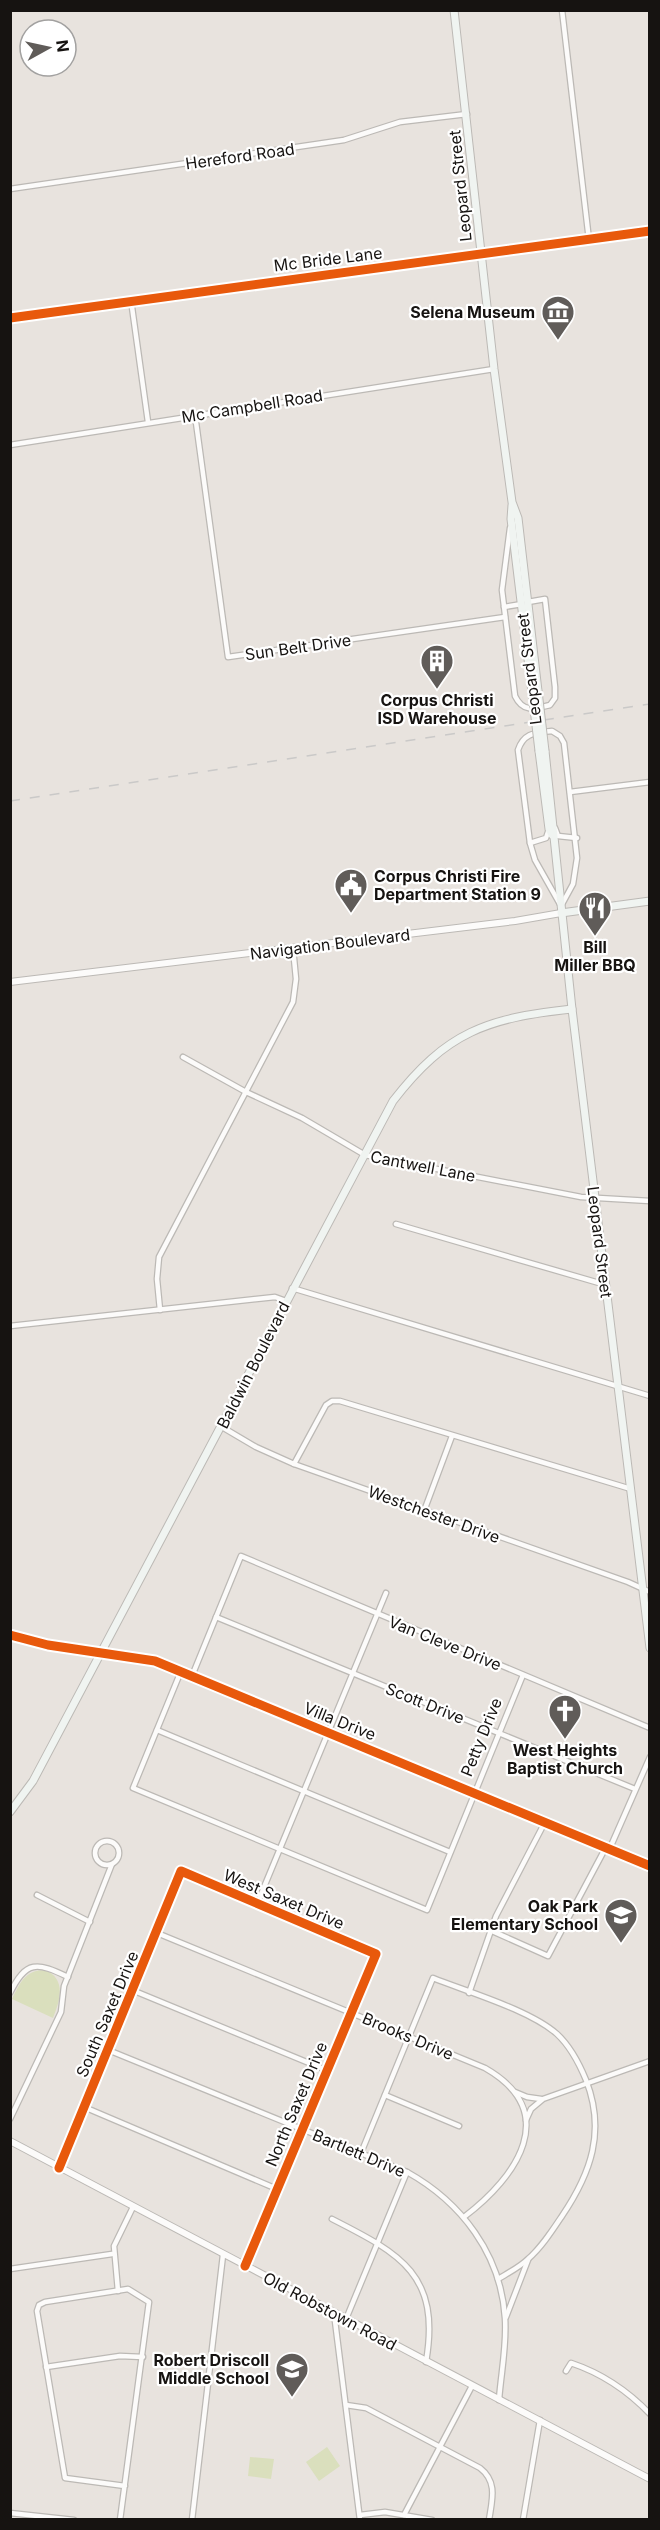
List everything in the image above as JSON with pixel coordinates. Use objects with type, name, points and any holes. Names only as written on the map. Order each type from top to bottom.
[{"type":"main road","name":"Leopard Street","points":[[454,10],[494,369],[513,502],[518,518],[525,603],[572,1009],[618,1387],[646,1590],[650,1648]]},
{"type":"main road","name":"Leopard Street","points":[[513,502],[511,519],[525,603]]},
{"type":"main road","name":"Navigation Boulevard","points":[[561,909],[650,901]]},
{"type":"main road","name":"Baldwin Boulevard","points":[[10,1812],[33,1781],[393,1101],[412,1076],[456,1039],[482,1025],[518,1015],[572,1009]]},
{"type":"street","points":[[562,10],[589,240]]},
{"type":"street","name":"Hereford Road","points":[[10,189],[326,143],[400,122],[467,114]]},
{"type":"street","name":"Mc Bride Lane","points":[[10,318],[650,231]]},
{"type":"street","points":[[131,300],[148,422]]},
{"type":"street","name":"Mc Campbell Road","points":[[10,445],[494,369]]},
{"type":"street","name":"Sun Belt Drive","points":[[195,415],[228,657],[505,617]]},
{"type":"street","points":[[504,607],[544,598],[555,687],[555,698],[550,705],[525,709],[519,705],[515,696],[504,607],[503,574],[511,519]]},
{"type":"street","points":[[552,731],[560,736],[564,744],[577,838],[573,884],[561,909],[535,860],[530,843],[518,750],[521,740],[528,734],[552,731]]},
{"type":"street","points":[[570,792],[650,782]]},
{"type":"street","points":[[530,843],[546,838],[552,830],[558,836],[577,838]]},
{"type":"street","name":"Navigation Boulevard","points":[[10,982],[515,921],[561,909]]},
{"type":"street","points":[[160,1310],[157,1279],[159,1257],[293,1002],[296,979],[293,948]]},
{"type":"street","name":"Cantwell Lane","points":[[183,1058],[246,1092],[302,1118],[364,1155],[594,1197],[650,1201]]},
{"type":"street","points":[[396,1224],[606,1285]]},
{"type":"street","points":[[292,1288],[650,1396]]},
{"type":"street","points":[[10,1326],[275,1297],[286,1301]]},
{"type":"street","points":[[294,1464],[326,1406],[332,1401],[631,1489]]},
{"type":"street","name":"Westchester Drive","points":[[222,1427],[256,1447],[294,1464],[646,1590]]},
{"type":"street","points":[[424,1511],[452,1436]]},
{"type":"street","name":"Van Cleve Drive","points":[[216,1617],[241,1557],[650,1728]]},
{"type":"street","points":[[257,1904],[386,1593]]},
{"type":"street","points":[[192,1676],[216,1617]]},
{"type":"street","name":"Scott Drive","points":[[216,1617],[635,1789]]},
{"type":"street","name":"Villa Drive","points":[[10,1635],[48,1645],[155,1661],[650,1866]]},
{"type":"street","points":[[181,1671],[133,1788],[280,1848]]},
{"type":"street","name":"Petty Drive","points":[[280,1848],[427,1910],[523,1675]]},
{"type":"street","points":[[157,1730],[303,1793],[450,1852]]},
{"type":"street","points":[[492,1931],[548,1956],[608,1848],[650,1757]]},
{"type":"street","points":[[469,1993],[496,1916],[545,1822]]},
{"type":"street","points":[[10,2119],[61,2012],[68,1977],[112,1864],[118,1856],[117,1846],[109,1840],[99,1843],[96,1846],[95,1857],[102,1864],[112,1864]]},
{"type":"street","name":"West Saxet Drive","points":[[181,1871],[376,1954]]},
{"type":"street","name":"South Saxet Drive","points":[[59,2168],[181,1871]]},
{"type":"street","points":[[38,1895],[90,1922]]},
{"type":"street","name":"Brooks Drive","points":[[157,1933],[485,2068],[513,2090],[522,2105],[525,2123],[522,2149],[508,2176],[489,2197],[464,2217]]},
{"type":"street","name":"North Saxet Drive","points":[[245,2266],[376,1954]]},
{"type":"street","points":[[10,1993],[21,1974],[34,1966],[45,1966],[68,1977]]},
{"type":"street","points":[[362,2153],[433,1978],[538,2021],[555,2033],[576,2058],[587,2084],[596,2120],[592,2156],[571,2202],[528,2260],[498,2279]]},
{"type":"street","points":[[132,1990],[326,2070]]},
{"type":"street","name":"Bartlett Drive","points":[[108,2050],[407,2172],[432,2187],[464,2217],[485,2250],[498,2279],[505,2319],[499,2400]]},
{"type":"street","points":[[525,2123],[531,2109],[543,2099],[650,2061]]},
{"type":"street","points":[[513,2090],[527,2097],[543,2099]]},
{"type":"street","points":[[385,2095],[459,2126]]},
{"type":"street","points":[[84,2107],[277,2189]]},
{"type":"street","name":"Old Robstown Road","points":[[10,2141],[650,2479]]},
{"type":"street","points":[[346,2319],[407,2172]]},
{"type":"street","points":[[117,2291],[112,2254],[116,2238],[133,2207]]},
{"type":"street","points":[[332,2219],[379,2243],[409,2268],[423,2292],[429,2318],[426,2362]]},
{"type":"street","points":[[10,2269],[112,2254]]},
{"type":"street","points":[[192,2520],[223,2255]]},
{"type":"street","name":"Bartlett Drive","points":[[505,2319],[528,2260]]},
{"type":"street","points":[[120,2520],[125,2486],[143,2357],[149,2302],[133,2290],[39,2305],[37,2311],[65,2478],[125,2486]]},
{"type":"street","points":[[334,2313],[360,2517],[385,2512],[432,2520]]},
{"type":"street","points":[[46,2367],[120,2356],[143,2357]]},
{"type":"street","points":[[566,2371],[571,2363],[584,2367],[630,2394],[650,2414]]},
{"type":"street","points":[[404,2515],[472,2385]]},
{"type":"street","points":[[346,2406],[366,2408],[480,2468],[490,2477],[493,2491],[489,2520]]},
{"type":"street","points":[[523,2520],[540,2420]]},
{"type":"street","points":[[10,2513],[74,2520]]},
{"type":"green space","points":[[45,1970],[57,1979],[60,1991],[53,2018],[12,1999],[28,1975]]},
{"type":"green space","points":[[327,2447],[340,2466],[319,2481],[306,2462]]},
{"type":"green space","points":[[250,2457],[274,2459],[271,2479],[248,2476]]},
{"type":"railway","points":[[10,801],[650,704]]},
{"type":"cycle path","points":[[10,318],[650,231]]},
{"type":"cycle path","points":[[10,1635],[48,1645],[155,1661],[650,1866]]},
{"type":"cycle path","points":[[59,2168],[181,1871],[376,1954],[245,2266]]},
{"type":"place","name":"Selena Museum","points":[[558,341]]},
{"type":"place","name":"Corpus Christi ISD Warehouse","points":[[437,690]]},
{"type":"place","name":"Corpus Christi Fire Department Station 9","points":[[351,914]]},
{"type":"place","name":"Bill Miller BBQ","points":[[595,937]]},
{"type":"place","name":"West Heights Baptist Church","points":[[565,1740]]},
{"type":"place","name":"Oak Park Elementary School","points":[[621,1944]]},
{"type":"place","name":"Robert Driscoll Middle School","points":[[292,2398]]}]
